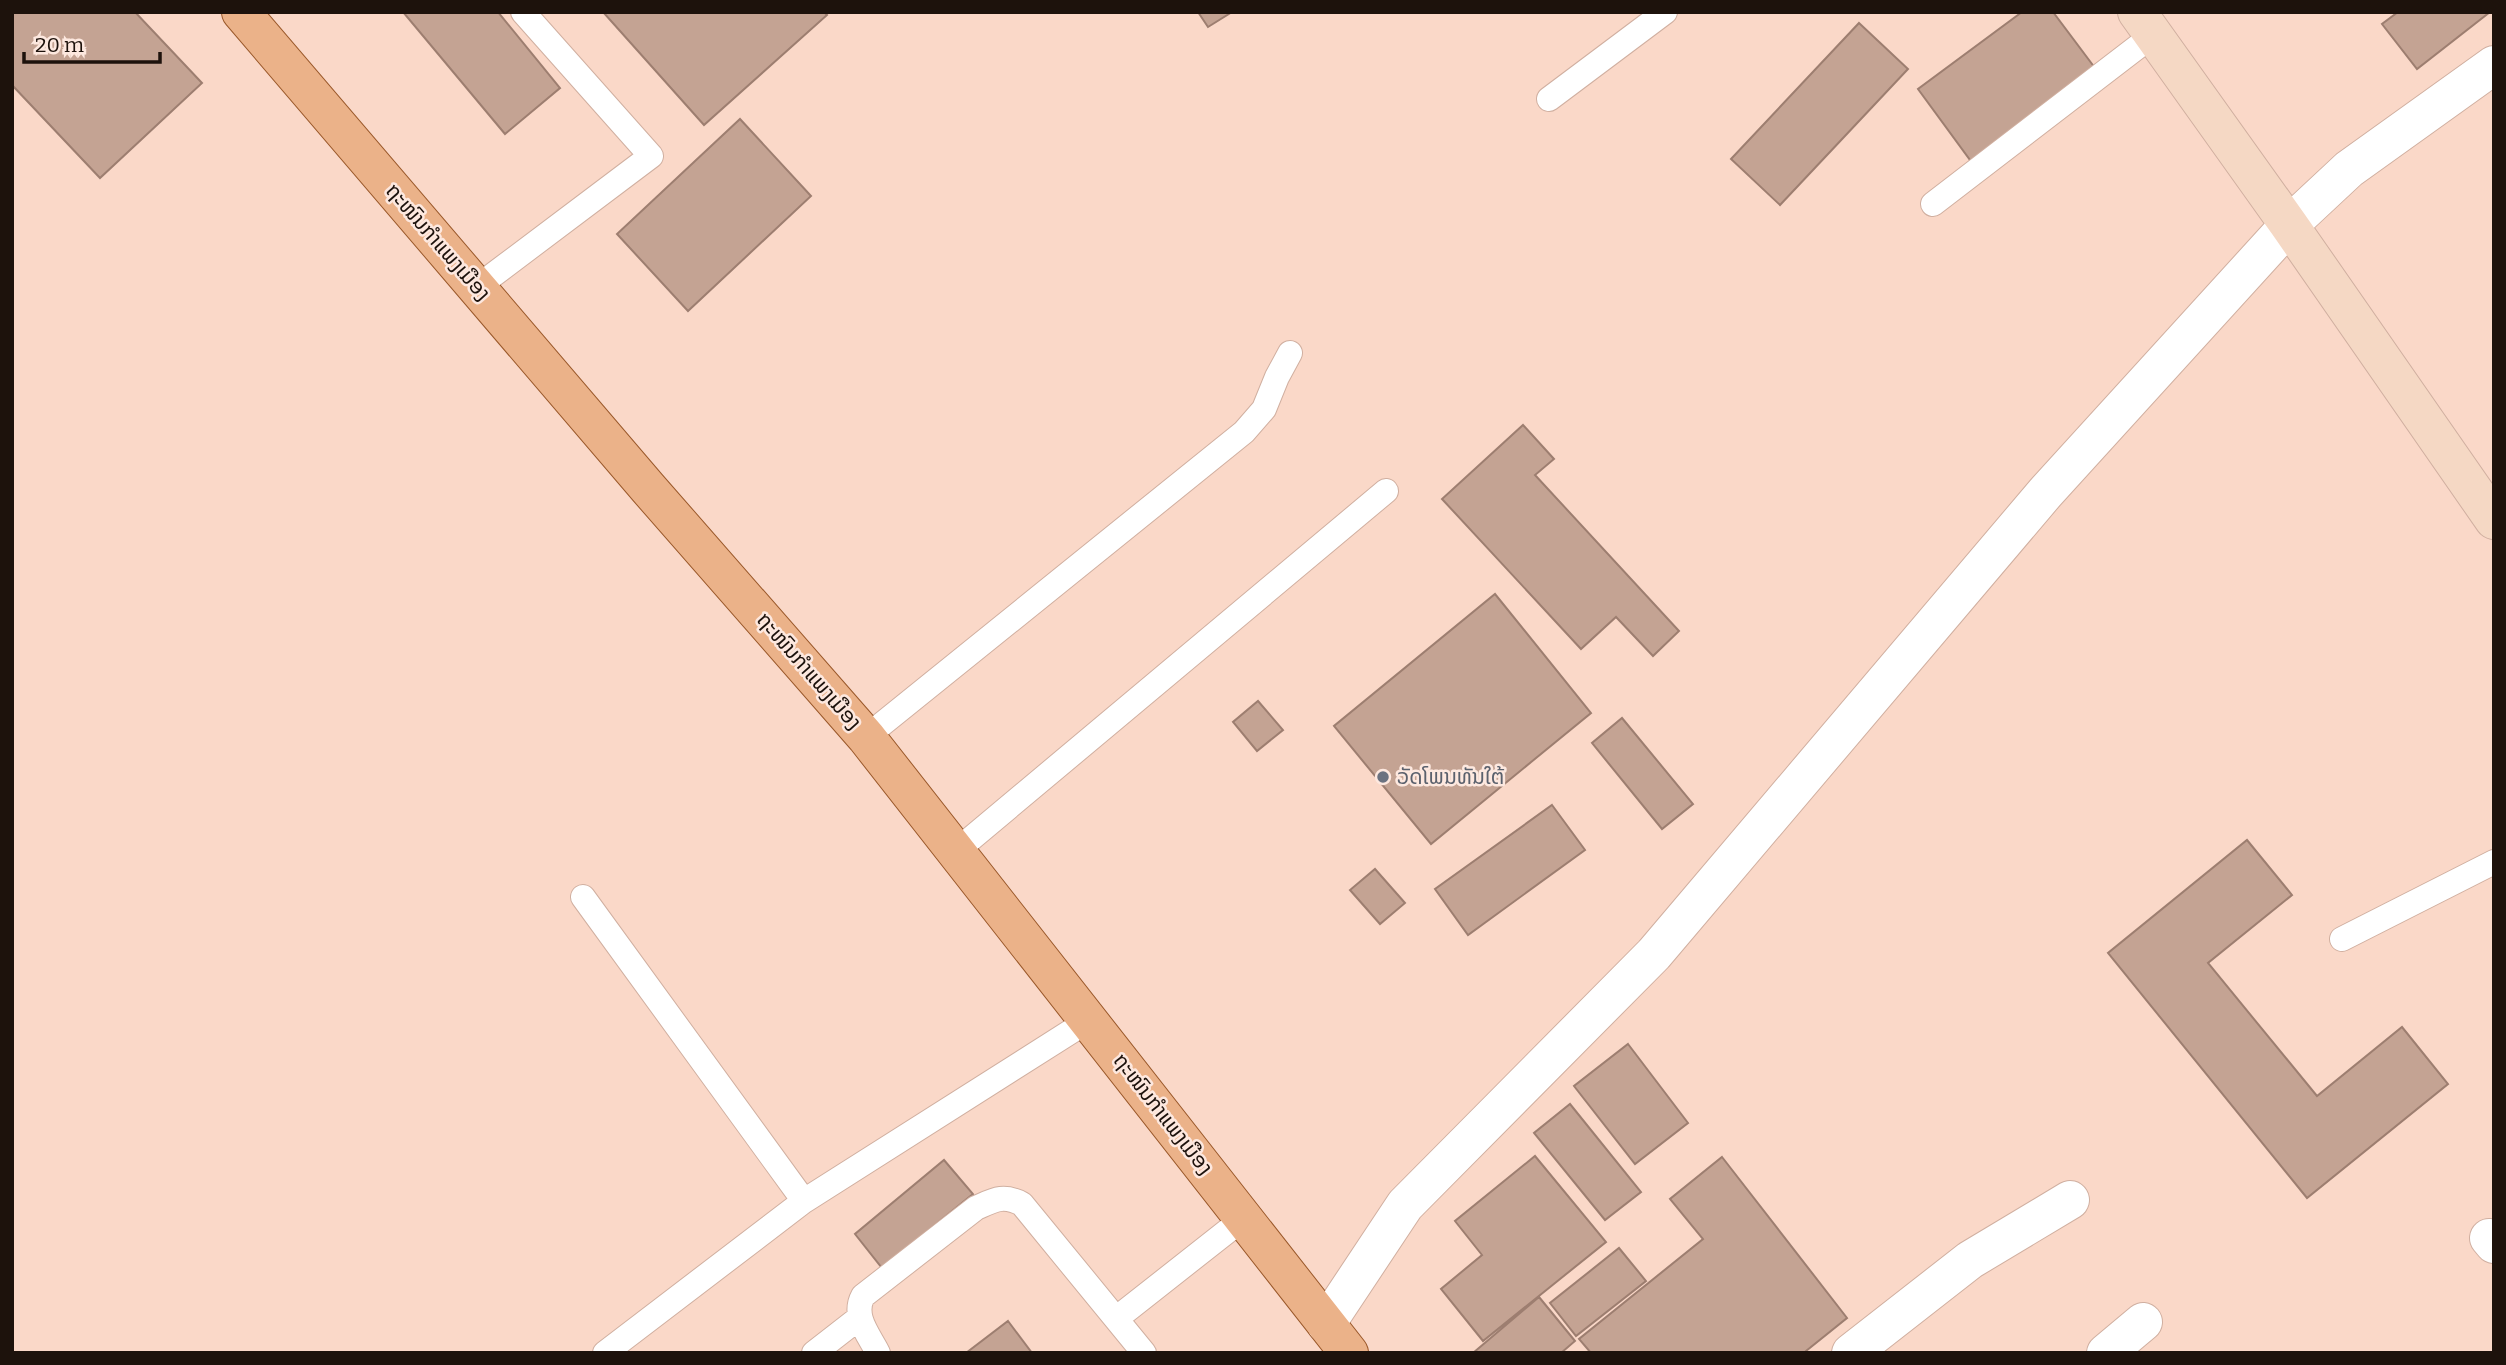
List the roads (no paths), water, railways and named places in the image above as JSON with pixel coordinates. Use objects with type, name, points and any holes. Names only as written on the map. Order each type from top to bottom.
[{"type":"main road","name":"ຖະໜົນກຳແພງເມືອງ","points":[[241,12],[866,737],[1338,1338]]},
{"type":"street","points":[[2145,24],[2289,225],[2494,520]]},
{"type":"street","points":[[1338,1338],[1405,1205],[1654,954],[2045,492],[2289,225],[2349,169],[2494,65]]},
{"type":"street","points":[[1851,1353],[1970,1260],[2070,1199]]},
{"type":"street","points":[[2106,1353],[2143,1322]]},
{"type":"lane","points":[[477,287],[651,156],[523,12]]},
{"type":"lane","points":[[1549,99],[1665,12]]},
{"type":"lane","points":[[1933,204],[2145,24]]},
{"type":"lane","points":[[866,737],[1244,432],[1264,409],[1290,353]]},
{"type":"lane","points":[[955,852],[1385,491]]},
{"type":"lane","points":[[2343,939],[2494,862]]},
{"type":"lane","points":[[583,897],[804,1201]]},
{"type":"lane","points":[[605,1353],[804,1201],[1089,1020]]},
{"type":"lane","points":[[878,1353],[859,1318],[858,1306],[863,1296],[976,1208],[993,1200],[1009,1197],[1022,1203],[1144,1353]]},
{"type":"lane","points":[[1117,1318],[1244,1218]]},
{"type":"lane","points":[[814,1353],[859,1318]]},
{"type":"place","name":"ວັດໂພນທັນໃຕ້","points":[[1383,777]]}]
